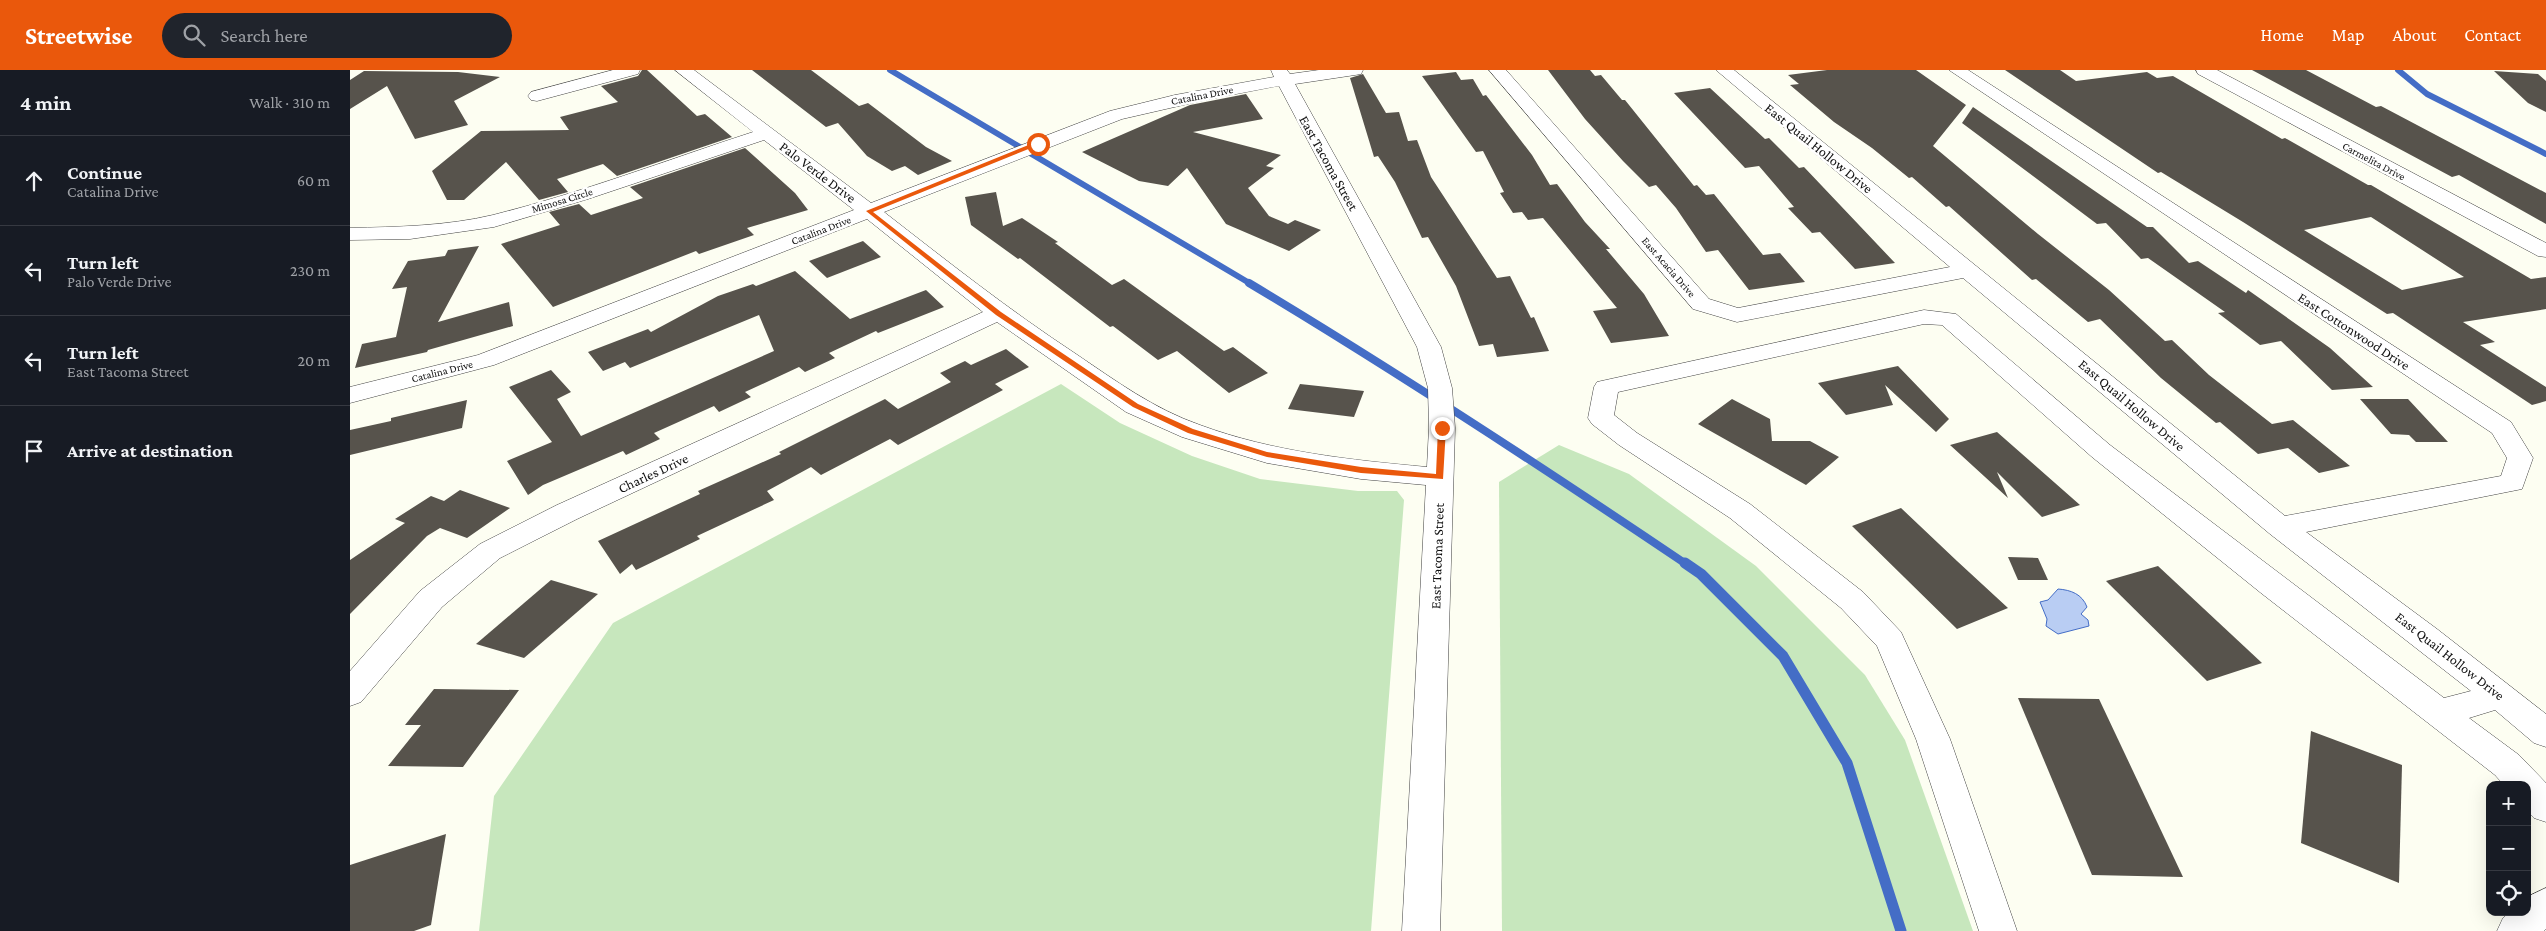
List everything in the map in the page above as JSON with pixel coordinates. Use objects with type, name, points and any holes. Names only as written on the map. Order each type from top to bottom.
[{"type":"street","points":[[537,96],[632,70]]},
{"type":"street","name":"Palo Verde Drive","points":[[683,70],[869,211],[998,313],[1135,406],[1191,431],[1267,454],[1361,470],[1440,477]]},
{"type":"street","name":"Catalina Drive","points":[[350,395],[486,360],[1116,115],[1281,75],[1355,70]]},
{"type":"street","name":"East Acacia Drive","points":[[1497,70],[1701,304],[1738,315],[1968,270]]},
{"type":"street","name":"East Quail Hollow Drive","points":[[1724,70],[2280,527],[2426,637],[2546,733]]},
{"type":"street","name":"East Cottonwood Drive","points":[[1957,70],[2502,428],[2520,458],[2512,483],[2280,527]]},
{"type":"street","name":"Carmelita Drive","points":[[2204,70],[2546,251]]},
{"type":"street","name":"East Tacoma Street","points":[[1281,75],[1429,347],[1440,388],[1442,428],[1421,931]]},
{"type":"street","name":"Mimosa Circle","points":[[350,234],[410,233],[494,221],[581,195],[766,133]]},
{"type":"street","name":"Charles Drive","points":[[350,693],[431,599],[490,551],[567,512],[998,313]]},
{"type":"street","points":[[1998,931],[1933,739],[1890,640],[1852,600],[1740,511],[1628,439],[1601,418],[1606,387],[1754,352],[1924,317],[1948,319],[2109,457],[2271,585],[2508,764],[2523,781]]},
{"type":"street","points":[[2439,713],[2499,696]]},
{"type":"street","points":[[2531,790],[2546,807]]},
{"type":"street","points":[[2516,931],[2546,905]]},
{"type":"green space","points":[[1061,384],[1120,423],[1192,456],[1260,479],[1358,491],[1397,491],[1404,500],[1371,931],[479,931],[494,796],[613,623]]},
{"type":"green space","points":[[1559,445],[1629,474],[1756,566],[1865,675],[1905,740],[1973,931],[1502,931],[1499,482]]},
{"type":"water","points":[[2058,589],[2072,592],[2082,599],[2087,607],[2081,614],[2088,620],[2089,626],[2058,634],[2046,626],[2047,619],[2040,602],[2048,600]]},
{"type":"building","points":[[642,70],[647,70],[697,116],[705,114],[732,137],[617,176],[603,164],[557,179],[568,192],[539,200],[506,162],[464,200],[447,200],[432,171],[481,131],[569,130],[560,117],[618,102],[601,86],[638,76]]},
{"type":"building","points":[[752,70],[811,70],[859,106],[868,103],[926,147],[952,161],[918,175],[905,166],[892,171],[867,156],[838,123],[826,127]]},
{"type":"building","points":[[1548,70],[1590,70],[1595,76],[1601,75],[1622,100],[1625,100],[1694,186],[1697,185],[1706,195],[1714,194],[1763,255],[1780,253],[1805,282],[1749,290],[1718,250],[1706,252],[1676,208],[1656,185],[1649,187],[1623,161],[1585,119]]},
{"type":"building","points":[[1827,70],[1916,70],[1966,105],[1933,146],[2038,234],[2109,290],[2165,341],[2172,340],[2209,375],[2272,424],[2293,420],[2350,466],[2319,473],[2288,448],[2258,454],[2220,422],[2216,423],[2161,378],[2100,319],[2088,322],[2036,279],[2032,280],[1949,206],[1946,207],[1912,177],[1909,178],[1872,148],[1834,122],[1790,85],[1799,84],[1788,75]]},
{"type":"building","points":[[2005,70],[2060,70],[2076,81],[2147,72],[2157,78],[2173,76],[2282,139],[2285,138],[2371,185],[2531,279],[2546,277],[2546,309],[2463,322],[2495,342],[2480,345],[2546,387],[2546,401],[2532,405],[2393,313],[2387,314],[2243,222],[2161,172],[2158,173]],"holes":[[[2371,217],[2464,277],[2402,290],[2304,230]]]},
{"type":"building","points":[[2252,70],[2306,70],[2376,107],[2381,106],[2546,193],[2546,224],[2459,175],[2452,177]]},
{"type":"building","points":[[364,71],[458,72],[500,77],[454,101],[468,125],[415,139],[387,86],[350,109],[350,80]]},
{"type":"building","points":[[2494,71],[2538,74],[2546,81],[2546,112],[2528,103]]},
{"type":"building","points":[[1456,72],[1461,80],[1473,79],[1483,96],[1486,95],[1532,155],[1550,185],[1557,184],[1585,222],[1610,249],[1606,249],[1644,294],[1669,336],[1611,343],[1593,311],[1617,308],[1543,218],[1528,220],[1522,212],[1513,213],[1500,193],[1504,192],[1483,151],[1476,152],[1422,76]]},
{"type":"building","points":[[1363,74],[1386,113],[1399,112],[1408,141],[1417,140],[1431,177],[1497,278],[1510,276],[1531,318],[1534,317],[1549,351],[1497,357],[1493,344],[1479,346],[1456,286],[1428,237],[1422,238],[1395,182],[1378,156],[1374,157],[1350,78]]},
{"type":"building","points":[[1710,88],[1765,139],[1769,138],[1799,168],[1804,167],[1895,263],[1855,269],[1820,232],[1812,233],[1788,208],[1794,207],[1759,166],[1745,168],[1674,93]]},
{"type":"building","points":[[1246,94],[1263,119],[1193,132],[1281,155],[1266,166],[1274,168],[1248,188],[1269,216],[1288,224],[1295,220],[1321,230],[1289,251],[1226,224],[1187,168],[1168,186],[1139,181],[1082,152],[1190,105]]},
{"type":"building","points":[[1973,107],[2147,227],[2153,227],[2189,263],[2198,261],[2246,293],[2248,290],[2330,348],[2373,387],[2332,390],[2281,341],[2260,345],[2218,313],[2225,312],[2148,258],[2141,259],[2106,223],[2097,224],[1962,123]]},
{"type":"building","points":[[745,148],[795,193],[808,210],[747,228],[754,235],[699,254],[696,251],[553,307],[501,244],[560,225],[549,212],[579,204],[591,215],[643,198],[630,187]]},
{"type":"building","points":[[996,192],[1003,226],[1022,218],[1058,242],[1055,243],[1112,285],[1124,279],[1224,351],[1233,347],[1268,373],[1229,393],[1177,351],[1158,360],[1113,326],[1110,327],[1020,258],[1018,259],[971,225],[965,197]]},
{"type":"building","points":[[863,241],[881,257],[827,278],[809,261]]},
{"type":"building","points":[[479,246],[438,322],[509,302],[513,326],[428,350],[427,352],[355,368],[362,344],[396,337],[407,287],[392,289],[408,261],[445,256],[448,250]]},
{"type":"building","points":[[795,271],[850,319],[926,290],[944,307],[878,333],[876,331],[829,353],[835,358],[805,372],[799,367],[745,392],[751,397],[719,412],[714,406],[654,433],[660,439],[626,455],[623,451],[543,485],[528,495],[507,461],[552,442],[509,387],[551,370],[571,392],[557,399],[581,436],[774,351],[759,315],[630,368],[625,362],[603,371],[588,352],[648,329],[651,332],[718,296],[753,284],[756,286]]},
{"type":"building","points":[[1006,349],[1029,367],[995,384],[1003,390],[898,445],[890,439],[821,475],[811,467],[767,491],[774,500],[697,536],[700,539],[636,570],[632,564],[620,574],[598,541],[700,494],[698,491],[781,454],[779,452],[885,399],[898,409],[951,382],[940,373],[965,361],[971,365]]},
{"type":"building","points":[[1898,366],[1949,419],[1936,432],[1885,385],[1893,405],[1846,415],[1818,383]]},
{"type":"building","points":[[1300,384],[1364,391],[1354,417],[1288,409]]},
{"type":"building","points":[[1732,399],[1770,419],[1772,441],[1810,441],[1839,457],[1806,485],[1698,424]]},
{"type":"building","points":[[2360,399],[2408,399],[2448,442],[2416,442],[2409,435],[2391,434]]},
{"type":"building","points":[[467,400],[462,428],[350,455],[350,430]]},
{"type":"building","points":[[1997,432],[2080,505],[2042,517],[1997,472],[2008,498],[1950,445]]},
{"type":"building","points":[[460,490],[510,508],[467,538],[440,528],[427,536],[350,614],[350,560],[405,523],[395,519],[431,496],[444,501]]},
{"type":"building","points":[[1901,508],[2008,608],[1957,629],[1852,526]]},
{"type":"building","points":[[2008,557],[2038,558],[2048,580],[2018,580]]},
{"type":"building","points":[[2158,566],[2262,663],[2207,681],[2106,581]]},
{"type":"building","points":[[551,580],[598,594],[524,658],[476,644]]},
{"type":"building","points":[[434,689],[519,690],[463,767],[388,766],[421,725],[405,725]]},
{"type":"building","points":[[2018,698],[2099,699],[2183,877],[2092,875]]},
{"type":"building","points":[[2311,731],[2402,765],[2399,883],[2301,843]]},
{"type":"building","points":[[446,834],[431,925],[414,931],[350,931],[350,865]]},
{"type":"waterway","points":[[890,70],[1251,284]]},
{"type":"waterway","points":[[2398,70],[2427,94],[2546,154]]},
{"type":"waterway","points":[[1249,283],[1469,420],[1686,564]]},
{"type":"waterway","points":[[1685,563],[1701,574],[1783,656],[1847,763],[1901,931]]},
{"type":"route","points":[[1038,144],[869,211],[998,313],[1135,406],[1191,431],[1267,454],[1361,470],[1440,477],[1442,428]]}]
